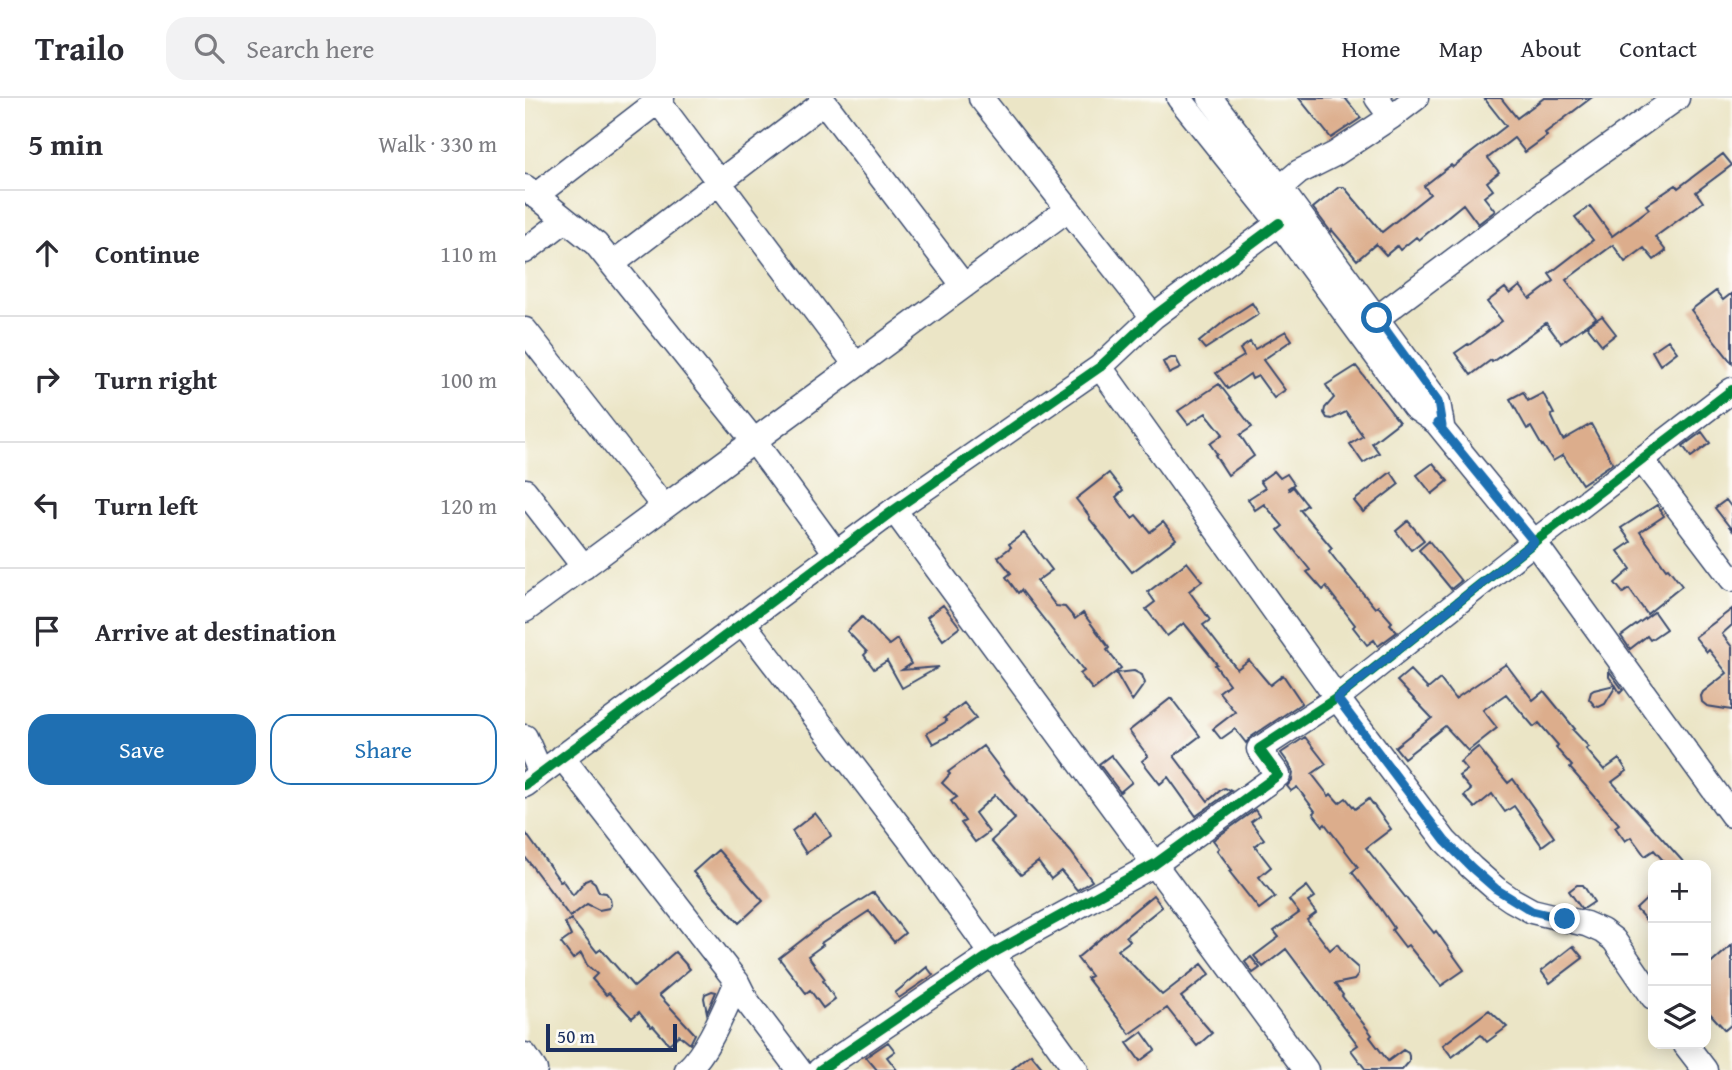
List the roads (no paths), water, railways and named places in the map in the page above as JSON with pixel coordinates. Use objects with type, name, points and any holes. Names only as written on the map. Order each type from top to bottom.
[{"type":"street","points":[[981,98],[1153,317]]},
{"type":"street","points":[[1179,98],[1279,223],[1414,407],[1442,426],[1438,402],[1210,98]]},
{"type":"street","points":[[1280,188],[1299,172],[1335,155],[1384,107],[1416,98]]},
{"type":"street","points":[[1377,318],[1545,192],[1677,98]]},
{"type":"street","points":[[836,553],[754,441],[596,244],[530,191],[660,99],[856,366]]},
{"type":"street","points":[[611,264],[822,100],[964,286]]},
{"type":"street","points":[[525,610],[1068,209]]},
{"type":"street","points":[[525,251],[565,220]]},
{"type":"street","points":[[525,737],[533,779],[894,510],[1100,367],[1153,317],[1279,223]]},
{"type":"street","points":[[525,330],[664,507]]},
{"type":"street","points":[[1100,367],[1337,698],[1445,841],[1496,889],[1532,911],[1602,930],[1614,940],[1648,990]]},
{"type":"street","points":[[820,1070],[993,953],[1155,864],[1277,775],[1259,749],[1337,698],[1732,390]]},
{"type":"street","points":[[1437,423],[1534,542],[1732,815]]},
{"type":"street","points":[[1641,459],[1732,579]]},
{"type":"street","points":[[525,491],[584,567]]},
{"type":"street","points":[[894,510],[1307,1070]]},
{"type":"street","points":[[743,622],[912,843],[1076,1070]]},
{"type":"street","points":[[562,757],[737,982],[746,1000],[799,1070]]},
{"type":"street","points":[[687,1070],[697,1062],[737,982]]},
{"type":"street","points":[[1688,1049],[1699,1068]]},
{"type":"street","points":[[525,1055],[535,1070]]}]
